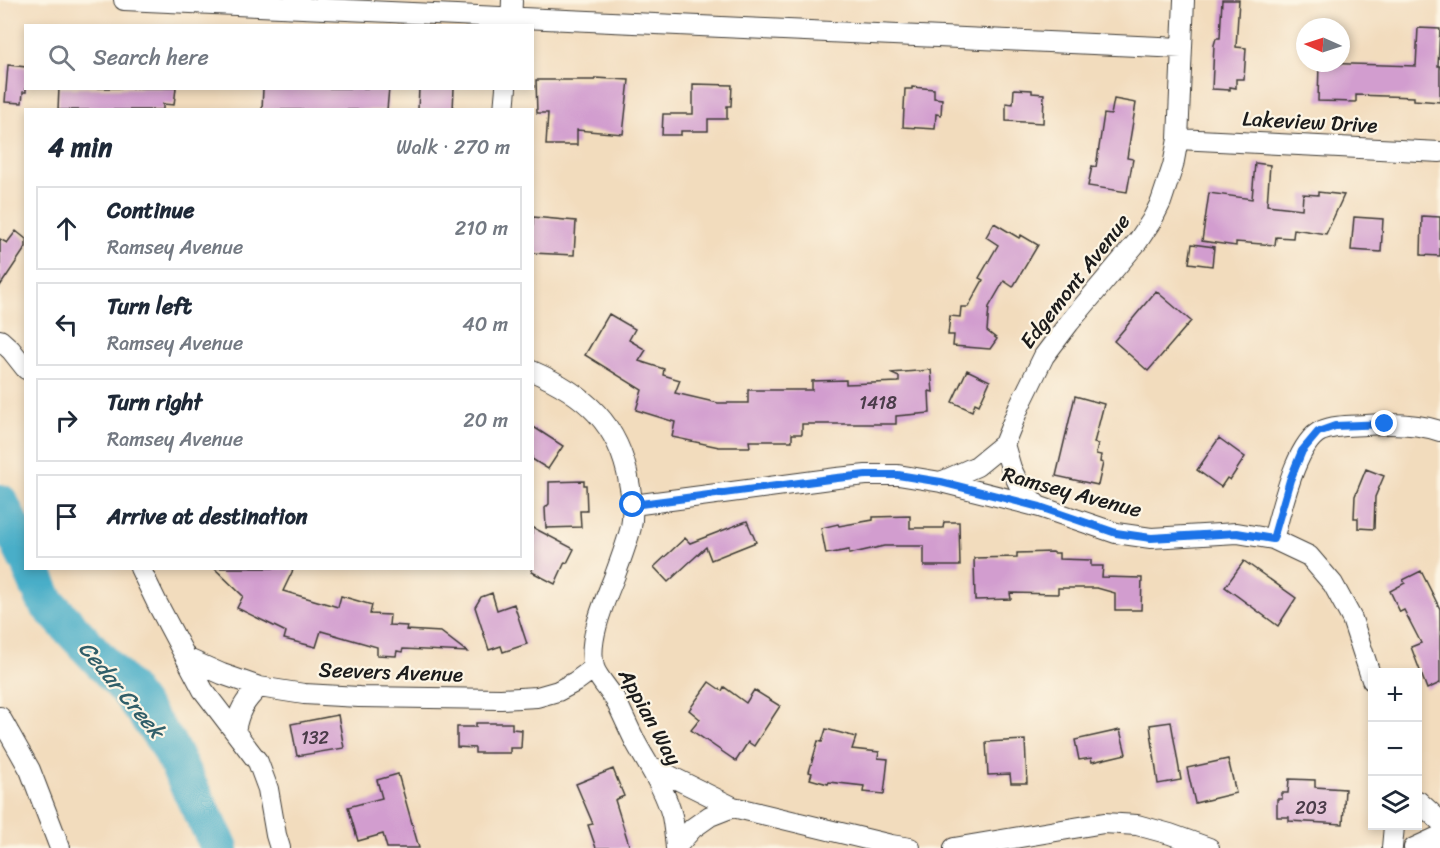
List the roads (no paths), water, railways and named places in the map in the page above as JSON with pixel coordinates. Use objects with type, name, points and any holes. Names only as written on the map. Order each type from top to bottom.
[{"type":"street","points":[[124,0],[511,15],[1182,48]]},
{"type":"street","name":"Edgemont Avenue","points":[[977,466],[1004,444],[1044,356],[1138,241],[1161,202],[1173,166],[1178,139],[1184,0]]},
{"type":"street","points":[[504,108],[506,90]]},
{"type":"street","name":"Lakeview Drive","points":[[1178,139],[1440,152]]},
{"type":"street","points":[[0,340],[24,366]]},
{"type":"street","name":"Appian Way","points":[[534,372],[571,390],[591,408],[610,429],[626,466],[633,505],[631,527],[597,622],[593,645],[594,668],[613,696],[636,744],[664,793],[672,818],[676,847]]},
{"type":"street","points":[[1273,539],[1290,480],[1302,451],[1318,432],[1335,426],[1385,424],[1407,424],[1440,430]]},
{"type":"street","points":[[1004,444],[1011,468],[1021,489],[1040,507]]},
{"type":"street","name":"Ramsey Avenue","points":[[941,482],[977,466]]},
{"type":"street","name":"Ramsey Avenue","points":[[633,505],[866,475],[898,475],[941,482],[1040,507],[1116,533],[1151,538],[1237,533],[1273,539],[1309,556],[1333,585],[1352,619],[1368,668]]},
{"type":"street","points":[[141,570],[203,690],[258,762],[268,789],[278,841]]},
{"type":"street","name":"Seevers Avenue","points":[[186,658],[259,687],[304,694],[359,697],[501,699],[537,697],[558,691],[594,668]]},
{"type":"street","points":[[235,731],[238,713],[259,687]]},
{"type":"street","points":[[0,717],[30,770],[60,848]]},
{"type":"street","points":[[650,766],[733,807],[910,848]]},
{"type":"street","points":[[1422,806],[1440,821]]},
{"type":"street","points":[[676,847],[693,828],[710,816],[733,807]]},
{"type":"street","points":[[954,848],[1104,823],[1137,825],[1209,848]]},
{"type":"street","points":[[1392,848],[1394,830]]},
{"type":"street","points":[[1414,848],[1440,836]]},
{"type":"waterway","name":"Cedar Creek","points":[[0,503],[24,553]]},
{"type":"waterway","name":"Cedar Creek","points":[[32,570],[46,602],[128,690],[167,743],[220,848]]}]
